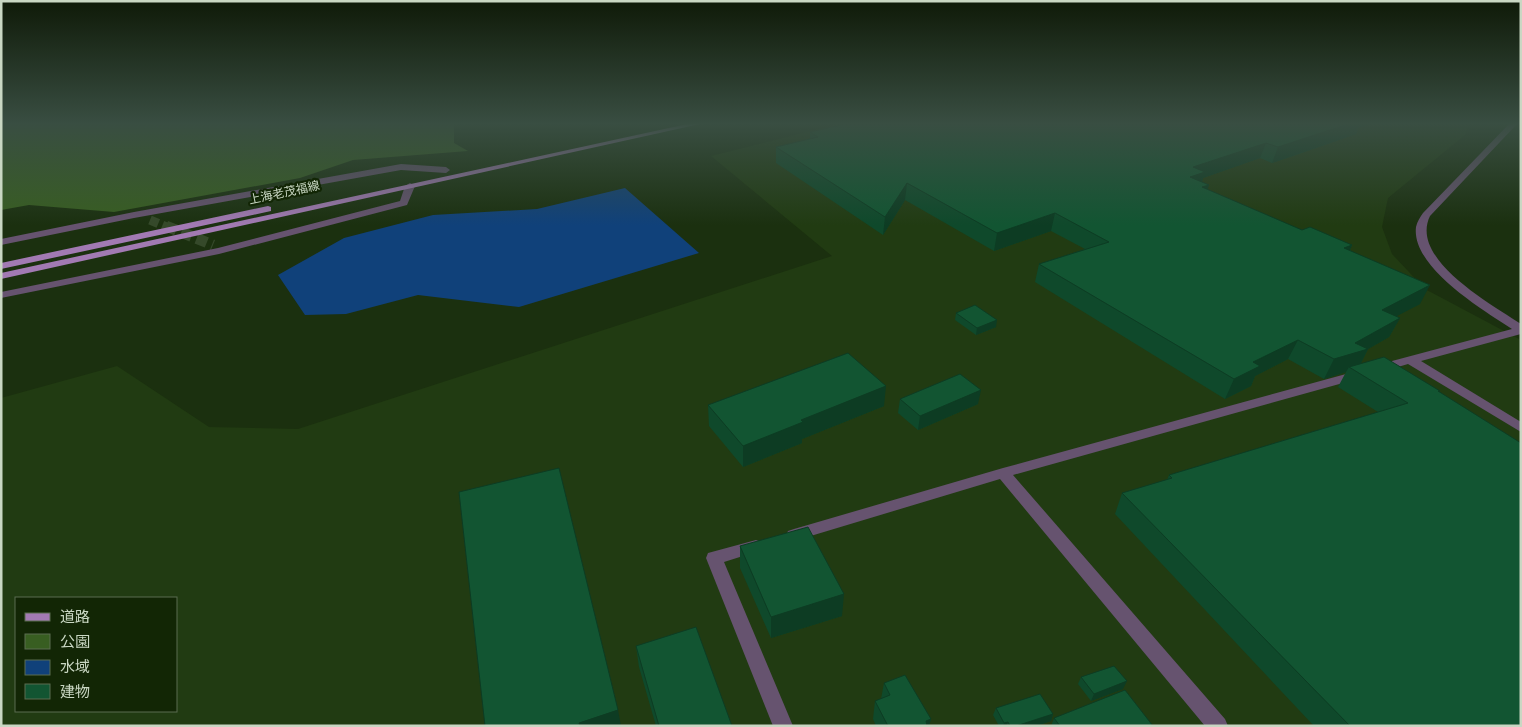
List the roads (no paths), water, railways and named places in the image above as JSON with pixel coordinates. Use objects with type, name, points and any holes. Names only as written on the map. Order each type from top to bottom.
[{"type":"main road","name":"上海老茂福線","points":[[1,266],[502,158]]},
{"type":"main road","name":"上海老茂福線","points":[[1,276],[539,158]]},
{"type":"street","points":[[1481,158],[1426,215],[1421,225],[1421,232],[1428,252],[1448,277],[1478,301],[1521,329]]},
{"type":"street","points":[[1,242],[134,214],[401,167],[446,170]]},
{"type":"street","points":[[1,295],[150,266],[404,202],[410,186]]},
{"type":"street","points":[[134,214],[150,220]]},
{"type":"street","points":[[783,726],[714,558],[1003,473],[1521,329]]},
{"type":"street","points":[[1410,360],[1521,428]]},
{"type":"street","points":[[1003,473],[1218,726]]},
{"type":"water","points":[[625,188],[699,253],[519,307],[418,295],[346,314],[305,315],[278,275],[344,238],[433,215],[537,209]]},
{"type":"tunnel","points":[[150,220],[169,228]]},
{"type":"tunnel","points":[[166,226],[213,245]]}]
